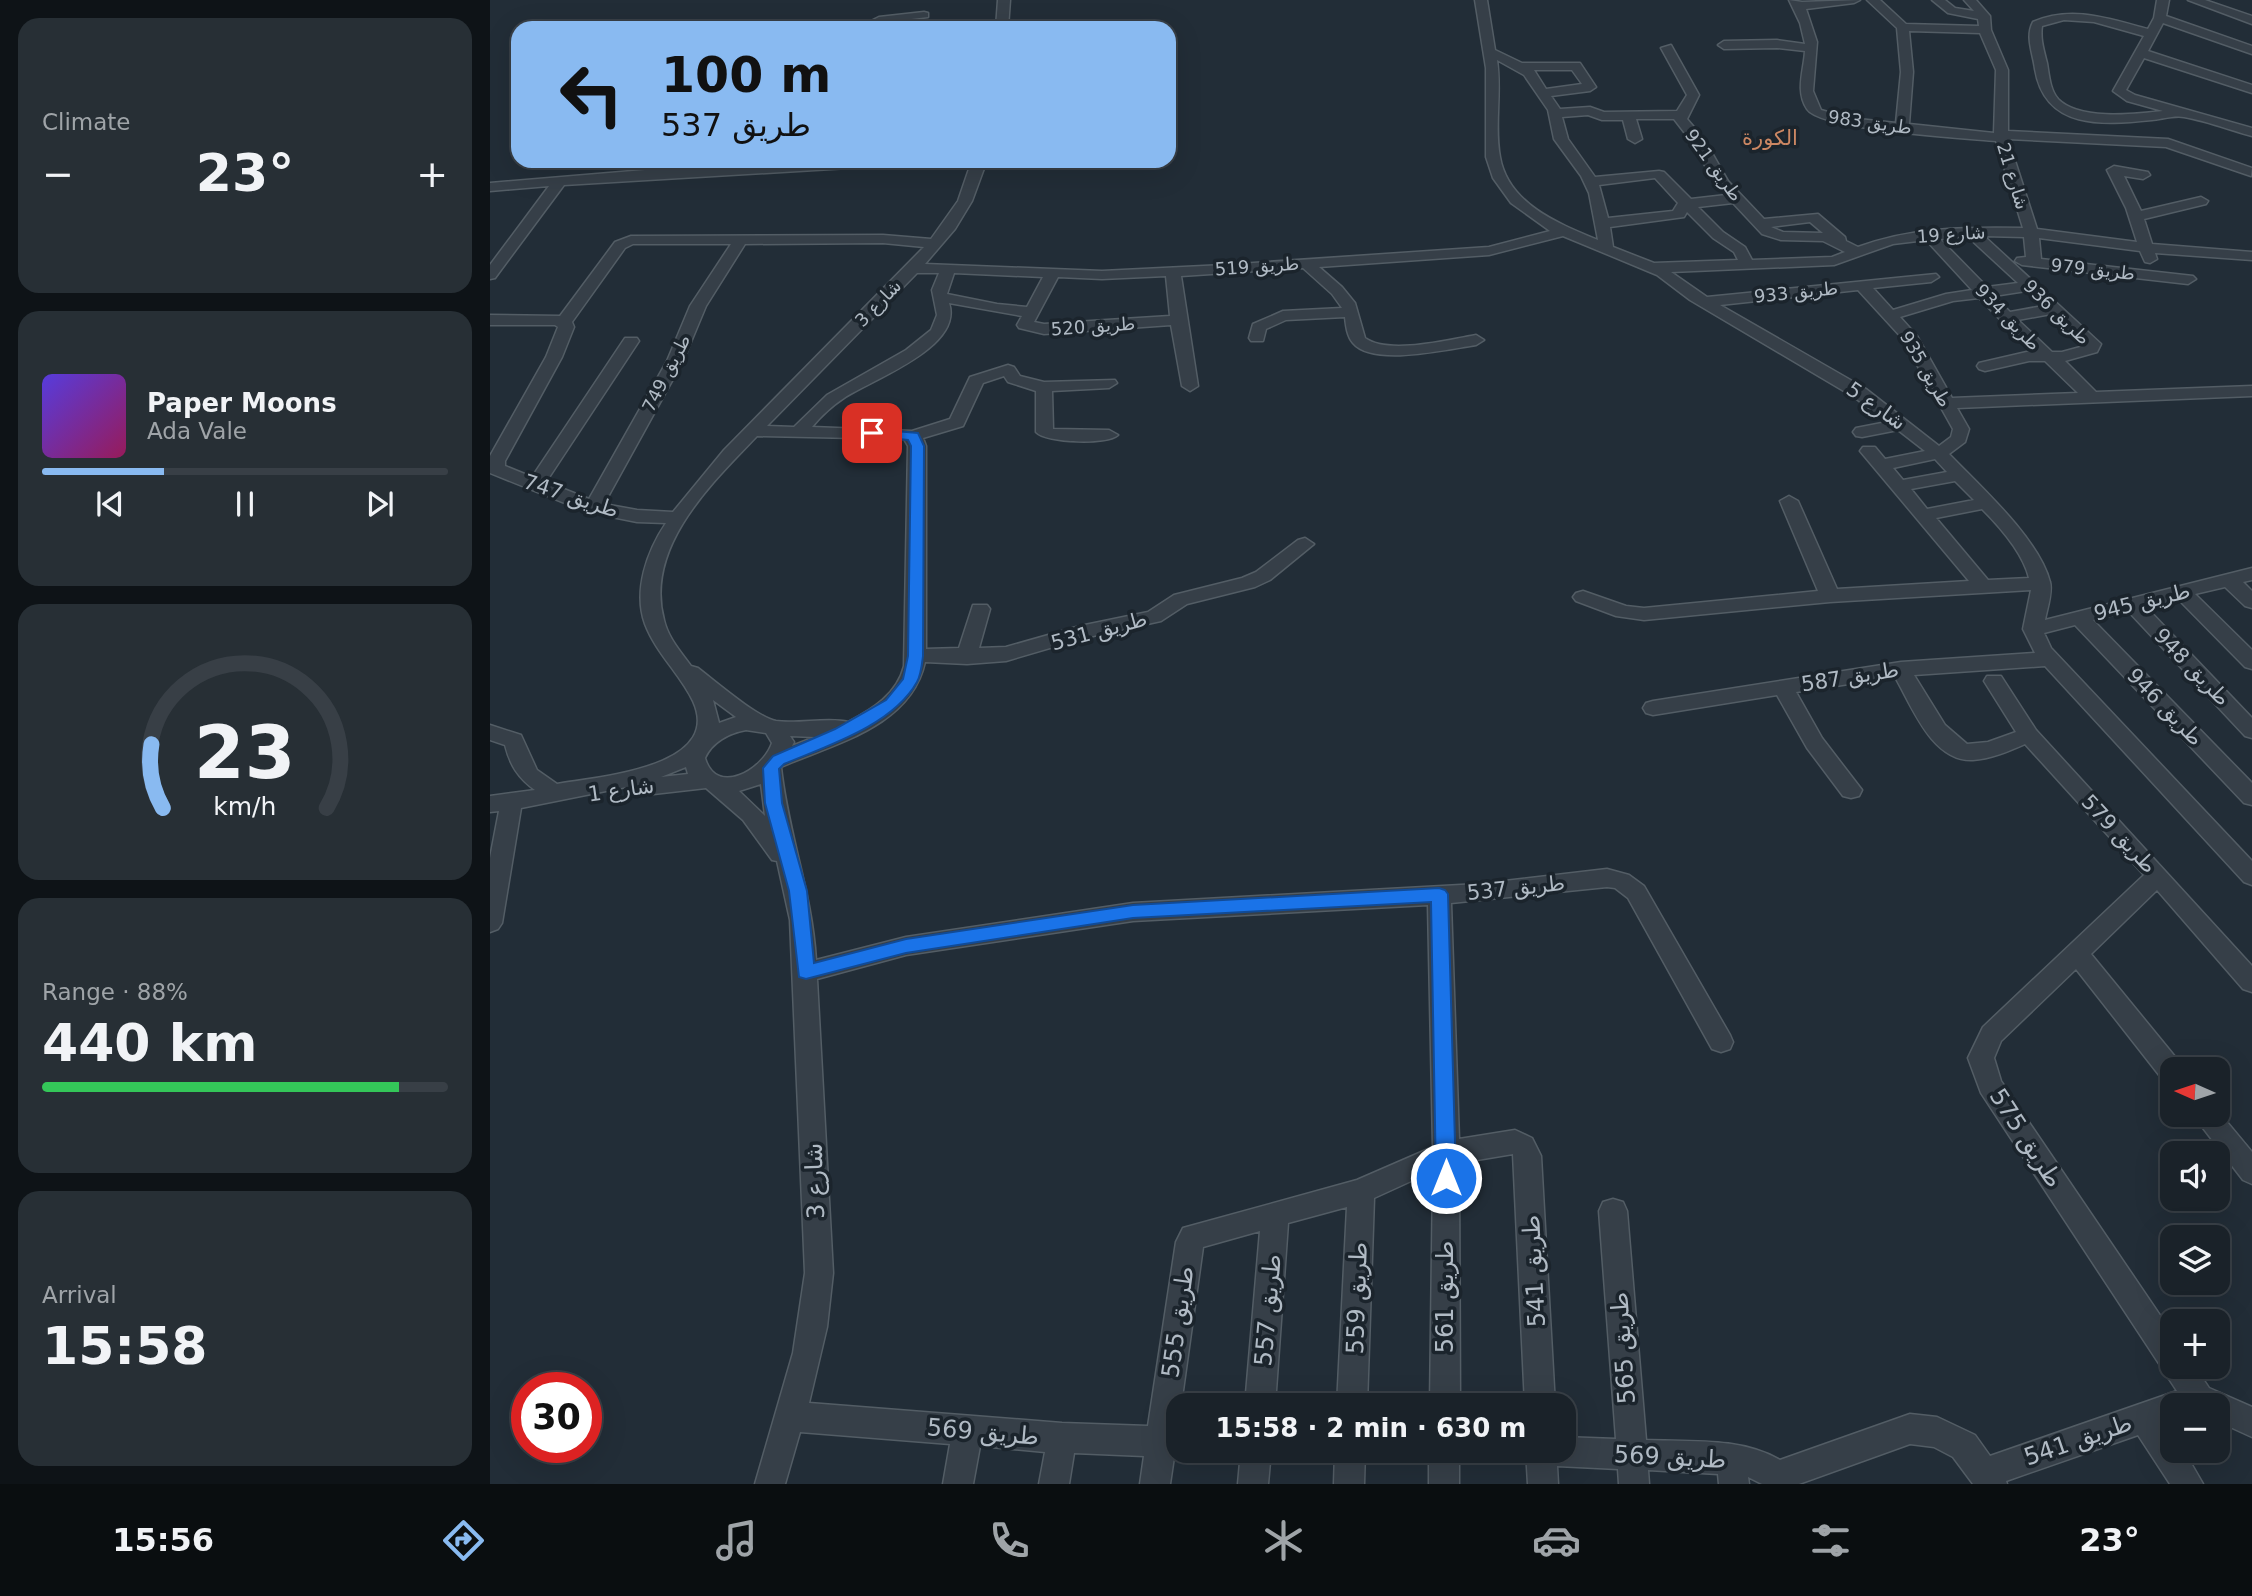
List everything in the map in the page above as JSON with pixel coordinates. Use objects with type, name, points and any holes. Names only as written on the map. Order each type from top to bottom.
[{"type":"street","points":[[1002,21],[1004,0]]},
{"type":"street","name":"شارع 5","points":[[1481,0],[1490,52],[1493,157],[1500,178],[1528,211],[1563,232],[1653,268],[1850,387],[1903,424],[1938,453],[1987,503],[2025,551],[2041,583]]},
{"type":"street","points":[[1797,3],[1854,0]]},
{"type":"street","points":[[1874,0],[1903,27],[1908,72],[1902,127]]},
{"type":"street","points":[[1938,0],[1952,11],[1984,23]]},
{"type":"street","name":"شارع 21","points":[[1970,0],[1984,23],[2001,70],[2001,136],[2031,233],[2034,262]]},
{"type":"street","points":[[2076,0],[2085,19]]},
{"type":"street","points":[[2163,0],[2160,19],[2119,91],[2130,98],[2252,132]]},
{"type":"street","points":[[2194,0],[2252,20]]},
{"type":"street","points":[[2218,8],[2239,0]]},
{"type":"street","name":"طريق 983","points":[[1797,3],[1808,28],[1811,48],[1806,98],[1816,113],[1848,122],[2001,136],[2168,143],[2251,172]]},
{"type":"street","points":[[879,21],[924,15]]},
{"type":"street","points":[[2151,34],[2085,19],[2059,17],[2037,24],[2033,36],[2040,59],[2043,84],[2055,104],[2076,113],[2120,119],[2179,113]]},
{"type":"street","points":[[2160,19],[2252,50]]},
{"type":"street","points":[[1903,27],[1984,23]]},
{"type":"street","points":[[1765,29],[1769,44]]},
{"type":"street","points":[[1724,45],[1769,44],[1811,48]]},
{"type":"street","name":"طريق 921","points":[[1667,48],[1693,95],[1693,101],[1680,120],[1697,139],[1717,175],[1760,224]]},
{"type":"street","points":[[1490,52],[1522,67],[1531,75],[1556,113],[1561,139],[1590,181],[1599,202],[1607,251]]},
{"type":"street","points":[[2142,53],[2252,89]]},
{"type":"street","points":[[1522,67],[1578,67],[1589,86],[1585,90],[1543,93]]},
{"type":"street","points":[[1556,113],[1590,111],[1602,116],[1681,115]]},
{"type":"street","points":[[1629,116],[1634,139]]},
{"type":"street","points":[[490,187],[696,168]]},
{"type":"street","name":"شارع 3","points":[[700,745],[710,724],[708,708],[663,642],[654,622],[652,582],[655,559],[678,518],[723,462],[934,244],[960,210],[977,168]]},
{"type":"street","points":[[1590,181],[1636,170],[1657,174],[1718,235],[1740,250],[1747,264]]},
{"type":"street","points":[[2143,175],[2114,170],[2148,248],[2152,275]]},
{"type":"street","points":[[490,275],[561,180]]},
{"type":"street","points":[[1603,223],[1672,216],[1679,214],[1682,206],[1688,204],[1736,198]]},
{"type":"street","points":[[2136,217],[2201,201]]},
{"type":"street","name":"طريق 933","points":[[1760,224],[1813,217],[1886,284]]},
{"type":"street","name":"شارع 19","points":[[1653,268],[1736,281],[1747,264],[1822,262],[1891,240],[1970,231],[2031,233],[2148,248],[2252,256]]},
{"type":"street","name":"طريق 936","points":[[1970,231],[2094,344],[2091,349],[2063,357],[2025,356],[1985,366]]},
{"type":"street","name":"طريق 519","points":[[910,269],[948,268],[1102,275],[1173,272],[1489,251],[1563,232]]},
{"type":"street","name":"طريق 934","points":[[1928,234],[2006,317],[2091,397]]},
{"type":"street","points":[[490,320],[564,322],[623,243],[639,239],[883,239],[934,244]]},
{"type":"street","name":"طريق 749","points":[[593,508],[675,361],[698,306],[741,239]]},
{"type":"street","name":"طريق 519","points":[[922,257],[948,268]]},
{"type":"street","name":"طريق 979","points":[[1999,258],[2188,279]]},
{"type":"street","points":[[1306,263],[1347,303],[1352,312],[1358,339],[1371,349],[1386,351],[1476,340]]},
{"type":"street","points":[[799,432],[840,393],[930,341],[945,319],[939,290],[948,268]]},
{"type":"street","points":[[1173,272],[1178,320],[1190,386]]},
{"type":"street","name":"طريق 933","points":[[1706,302],[1736,281],[1886,284],[1927,272],[1951,297]]},
{"type":"street","name":"طريق 520","points":[[1053,273],[1025,325],[1044,329],[1178,320]]},
{"type":"street","name":"طريق 935","points":[[1862,285],[1892,315],[1914,344],[1961,429],[1959,441],[1938,453]]},
{"type":"street","points":[[1892,315],[1951,297],[2029,286]]},
{"type":"street","points":[[940,297],[997,309],[1032,312]]},
{"type":"street","points":[[2006,317],[2054,309]]},
{"type":"street","points":[[1257,338],[1259,327],[1280,317],[1352,312]]},
{"type":"street","name":"طريق 747","points":[[564,322],[566,333],[493,471],[593,508],[637,516],[678,518]]},
{"type":"street","points":[[535,485],[631,341]]},
{"type":"street","points":[[754,431],[913,436],[957,422],[976,380],[1008,370],[1019,381],[1042,387],[1109,383]]},
{"type":"street","points":[[1042,387],[1045,392],[1045,432],[1052,435],[1109,435]]},
{"type":"street","points":[[1947,403],[2252,391]]},
{"type":"street","points":[[1863,432],[1903,424]]},
{"type":"street","name":"شارع 3","points":[[770,1484],[808,1351],[819,1283],[802,920],[773,803],[775,764],[877,714],[903,692],[911,680],[916,656],[917,446],[913,436]]},
{"type":"street","points":[[1938,453],[1875,458],[1982,585]]},
{"type":"street","points":[[1898,486],[1960,475]]},
{"type":"street","points":[[1789,501],[1830,596]]},
{"type":"street","points":[[1924,515],[1987,503]]},
{"type":"street","name":"طريق 531","points":[[916,656],[967,657],[1006,654],[1080,632],[1154,617],[1181,599],[1248,583],[1263,576],[1305,544]]},
{"type":"street","name":"طريق 945","points":[[2033,629],[2252,575]]},
{"type":"street","points":[[2229,580],[2252,602]]},
{"type":"street","points":[[1583,597],[1623,612],[1638,614],[1830,596],[2041,583],[2033,629],[2038,644],[2252,876]]},
{"type":"street","points":[[2182,592],[2252,662]]},
{"type":"street","name":"طريق 948","points":[[2132,604],[2252,730]]},
{"type":"street","points":[[967,657],[980,609]]},
{"type":"street","name":"طريق 946","points":[[2079,617],[2252,797]]},
{"type":"street","name":"طريق 587","points":[[1653,708],[1901,668],[2050,659]]},
{"type":"street","name":"شارع 3","points":[[680,665],[740,710],[769,726],[816,730],[860,723]]},
{"type":"street","points":[[1901,668],[1943,740],[1954,749],[1981,751],[2029,735]]},
{"type":"street","name":"طريق 579","points":[[1994,681],[2029,735],[2252,982]]},
{"type":"street","points":[[1783,688],[1814,743],[1852,790]]},
{"type":"street","points":[[739,723],[769,726],[783,742],[775,764],[743,782],[710,781],[694,767],[700,745],[726,727],[739,723]]},
{"type":"street","points":[[490,732],[514,740],[520,761],[545,795]]},
{"type":"street","name":"شارع 1","points":[[500,803],[653,772],[677,763],[700,745]]},
{"type":"street","name":"شارع 3","points":[[710,781],[749,810],[763,826],[792,874]]},
{"type":"street","name":"شارع 1","points":[[545,795],[557,800],[710,781]]},
{"type":"street","points":[[491,917],[500,803]]},
{"type":"street","name":"طريق 575","points":[[2158,875],[1992,1034],[1981,1058],[1990,1085],[2160,1340]]},
{"type":"street","name":"طريق 537","points":[[806,972],[906,946],[1133,912],[1479,893],[1607,878],[1627,884],[1636,892],[1721,1042]]},
{"type":"street","name":"طريق 561","points":[[1439,894],[1446,1153],[1444,1393]]},
{"type":"street","points":[[2077,953],[2160,1057]]},
{"type":"street","points":[[2216,1127],[2252,1172]]},
{"type":"street","name":"طريق 541","points":[[1446,1153],[1516,1142],[1524,1146],[1529,1165],[1538,1393]]},
{"type":"street","points":[[1275,1214],[1362,1191],[1446,1153]]},
{"type":"street","name":"طريق 559","points":[[1353,1393],[1362,1191]]},
{"type":"street","name":"طريق 565","points":[[1613,1211],[1632,1469]]},
{"type":"street","name":"طريق 555","points":[[1174,1393],[1190,1242],[1199,1235],[1275,1214]]},
{"type":"street","name":"طريق 557","points":[[1261,1393],[1275,1214]]},
{"type":"street","name":"طريق 541","points":[[1988,1478],[2160,1414]]},
{"type":"street","points":[[2230,1415],[2252,1422]]},
{"type":"street","name":"طريق 569","points":[[789,1416],[1062,1438],[1166,1441]]},
{"type":"street","points":[[2144,1418],[2188,1484]]},
{"type":"street","points":[[1781,1480],[1910,1429],[1937,1432],[1964,1446],[1988,1478]]},
{"type":"street","points":[[958,1484],[968,1430]]},
{"type":"street","points":[[1054,1484],[1062,1438]]},
{"type":"street","name":"طريق 555","points":[[1155,1484],[1166,1450]]},
{"type":"street","name":"طريق 569","points":[[1576,1457],[1632,1469],[1732,1471],[1757,1463],[1781,1480]]},
{"type":"street","points":[[1253,1484],[1255,1463]]},
{"type":"street","points":[[1349,1484],[1350,1463]]},
{"type":"street","points":[[1444,1463],[1444,1484]]},
{"type":"street","points":[[1542,1463],[1543,1484]]},
{"type":"district","name":"الكورة","points":[[1770,138]]},
{"type":"route","points":[[872,433],[913,436],[917,446],[916,656],[911,680],[892,704],[841,733],[778,760],[771,768],[773,803],[798,891],[806,972],[906,946],[1133,912],[1439,894],[1446,1178]]}]
